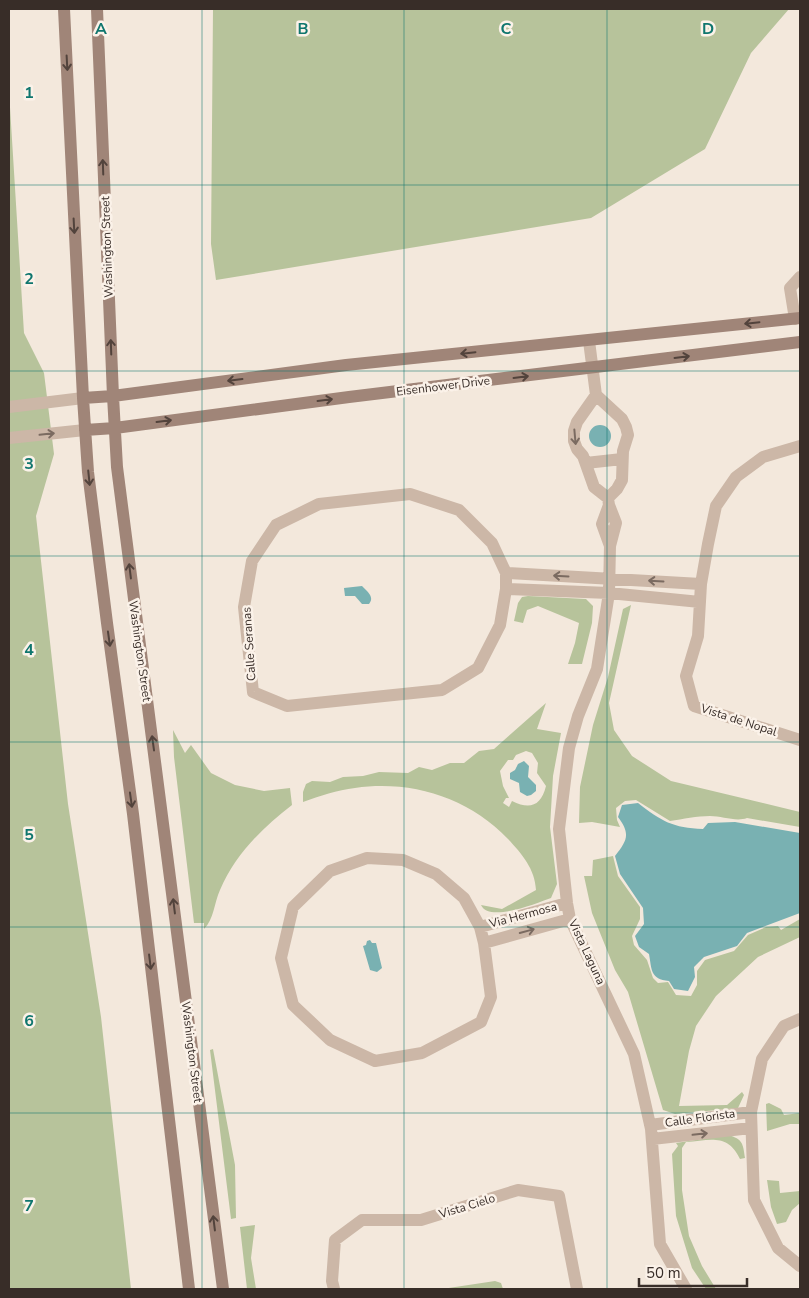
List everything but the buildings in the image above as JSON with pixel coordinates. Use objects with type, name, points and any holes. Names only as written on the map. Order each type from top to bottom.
[{"type":"main road","points":[[64,9],[85,430],[106,623],[133,814],[189,1289]]},
{"type":"main road","name":"Washington Street","points":[[96,9],[117,467],[223,1289]]},
{"type":"main road","points":[[83,398],[113,396],[346,365],[798,318]]},
{"type":"main road","name":"Eisenhower Drive","points":[[85,430],[115,428],[349,397],[800,342]]},
{"type":"street","points":[[798,318],[790,288],[800,277]]},
{"type":"street","points":[[589,341],[596,395],[622,419],[628,435],[622,451],[622,480],[609,501]]},
{"type":"street","name":"Vista Laguna","points":[[596,395],[577,422],[574,431],[574,441],[577,449],[584,456],[594,487],[609,501],[616,523],[610,546],[609,593],[597,669],[578,716],[568,748],[559,829],[570,919],[634,1054],[652,1139],[660,1244],[686,1289]]},
{"type":"street","points":[[9,407],[83,398]]},
{"type":"street","points":[[9,438],[85,430]]},
{"type":"street","name":"Vista de Nopal","points":[[800,446],[763,457],[736,477],[716,506],[702,584],[698,636],[686,676],[694,706],[800,740]]},
{"type":"street","points":[[586,463],[622,459]]},
{"type":"street","name":"Calle Seranas","points":[[410,494],[459,510],[492,543],[506,573],[506,589],[500,625],[478,668],[442,690],[287,706],[253,692],[244,607],[252,562],[276,525],[319,504],[410,494]]},
{"type":"street","points":[[506,573],[702,584]]},
{"type":"street","points":[[506,589],[609,593],[700,602]]},
{"type":"street","name":"Via Hermosa","points":[[367,858],[403,860],[436,874],[464,898],[480,926],[484,943],[491,997],[481,1022],[422,1053],[375,1061],[330,1040],[293,1005],[281,958],[293,907],[330,871],[367,858]]},
{"type":"street","name":"Via Hermosa","points":[[480,926],[567,904]]},
{"type":"street","name":"Via Hermosa","points":[[484,943],[570,919]]},
{"type":"street","name":"Calle Florista","points":[[800,1019],[784,1026],[762,1059],[751,1112],[754,1200],[778,1248],[800,1266]]},
{"type":"street","name":"Calle Florista","points":[[650,1125],[751,1112]]},
{"type":"street","name":"Calle Florista","points":[[652,1139],[751,1128]]},
{"type":"street","name":"Vista Cielo","points":[[334,1289],[332,1281],[335,1240],[362,1220],[421,1220],[518,1190],[559,1196],[577,1289]]},
{"type":"green space","points":[[213,9],[789,9],[751,53],[705,149],[591,218],[216,280],[211,244]]},
{"type":"green space","points":[[9,91],[24,333],[44,373],[54,454],[36,516],[68,804],[101,1017],[131,1289],[9,1289]]},
{"type":"green space","points":[[522,597],[586,599],[593,606],[592,623],[582,664],[568,664],[579,623],[538,606],[527,610],[523,623],[514,621],[518,603]]},
{"type":"green space","points":[[631,605],[609,703],[614,730],[632,756],[671,781],[800,812],[800,827],[747,818],[734,819],[710,816],[670,821],[636,800],[625,801],[616,808],[620,827],[592,822],[579,823],[580,787],[593,725],[608,677],[623,609]]},
{"type":"green space","points":[[546,703],[537,729],[561,733],[553,776],[550,827],[557,884],[551,898],[525,907],[503,912],[493,912],[486,910],[481,905],[502,909],[536,890],[535,882],[527,862],[508,839],[492,824],[457,802],[417,790],[376,786],[342,790],[303,802],[303,792],[306,784],[312,781],[330,782],[343,777],[363,776],[379,772],[408,773],[419,767],[432,770],[450,763],[464,763],[479,751],[494,749]],"holes":[[[526,751],[532,753],[538,763],[537,773],[546,786],[544,793],[538,802],[534,804],[524,805],[512,801],[509,807],[503,803],[506,798],[509,798],[503,786],[500,771],[508,760],[513,760],[516,755]]]},
{"type":"green space","points":[[173,730],[185,753],[191,745],[211,773],[235,785],[264,791],[290,788],[292,805],[250,843],[233,865],[220,890],[210,921],[204,929],[204,923],[194,923],[174,757]]},
{"type":"green space","points":[[613,856],[618,876],[640,907],[640,919],[632,936],[634,945],[647,960],[653,978],[658,983],[668,982],[676,995],[691,996],[697,985],[697,971],[705,960],[734,951],[748,935],[766,927],[778,926],[781,930],[800,919],[800,937],[758,957],[716,996],[696,1026],[689,1051],[679,1106],[727,1105],[742,1092],[744,1095],[738,1108],[675,1114],[663,1110],[628,992],[615,970],[592,913],[584,876],[592,876],[593,860]]},
{"type":"green space","points":[[213,1049],[235,1165],[236,1218],[231,1219],[210,1050]]},
{"type":"green space","points":[[769,1103],[781,1109],[784,1115],[800,1113],[800,1124],[790,1124],[767,1131],[766,1104]]},
{"type":"green space","points":[[728,1135],[739,1140],[744,1149],[745,1158],[740,1159],[730,1145],[718,1140],[686,1142],[682,1148],[682,1190],[689,1236],[702,1266],[716,1289],[706,1289],[692,1268],[676,1216],[672,1154],[678,1146],[676,1143]]},
{"type":"green space","points":[[767,1180],[779,1181],[780,1193],[800,1191],[800,1203],[792,1210],[786,1222],[777,1224],[771,1207]]},
{"type":"green space","points":[[255,1225],[251,1258],[256,1289],[247,1289],[240,1227]]},
{"type":"green space","points":[[495,1281],[501,1283],[503,1289],[442,1289]]},
{"type":"water","points":[[600,425],[608,428],[611,436],[608,444],[600,447],[592,444],[589,436],[592,428]]},
{"type":"water","points":[[362,586],[371,597],[369,604],[362,604],[355,596],[345,596],[344,588]]},
{"type":"water","points":[[524,761],[529,766],[528,777],[536,785],[536,791],[527,796],[520,792],[519,783],[510,779],[510,773],[515,770],[518,764]]},
{"type":"water","points":[[638,803],[661,819],[683,827],[703,829],[708,823],[735,822],[800,833],[800,913],[747,933],[737,946],[704,957],[694,967],[695,977],[688,991],[674,989],[669,981],[655,976],[649,954],[639,947],[635,936],[644,924],[643,908],[620,874],[615,856],[625,842],[626,837],[625,828],[618,817],[622,805]]},
{"type":"water","points":[[370,940],[372,943],[376,943],[382,968],[377,972],[370,970],[363,946]]}]
